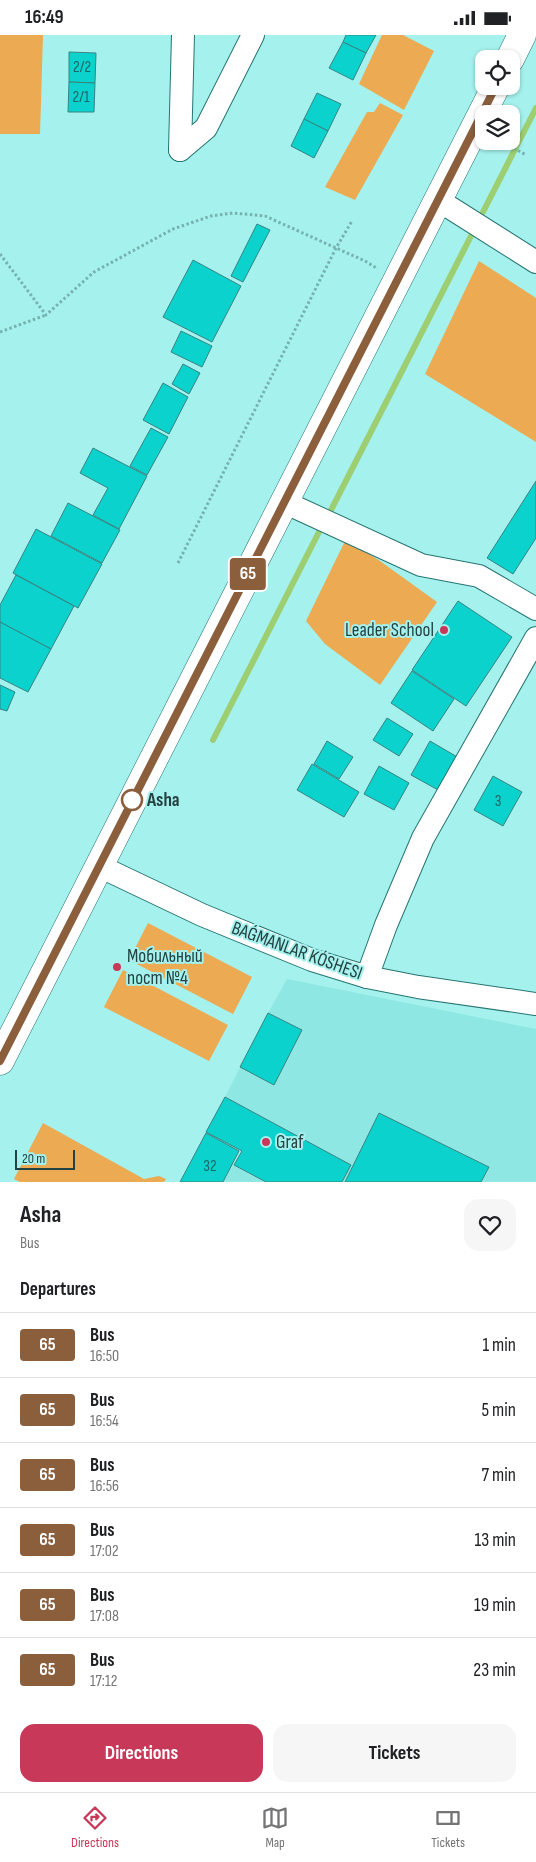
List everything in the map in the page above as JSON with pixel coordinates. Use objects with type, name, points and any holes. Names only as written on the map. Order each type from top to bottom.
[{"type":"highway","points":[[514,50],[522,35]]},
{"type":"highway","points":[[0,1061],[491,95]]},
{"type":"street","points":[[183,35],[180,150],[206,128],[253,35]]},
{"type":"street","points":[[438,200],[536,263]]},
{"type":"street","points":[[284,502],[421,565],[479,576],[536,609]]},
{"type":"street","points":[[367,977],[386,925],[423,838],[536,638]]},
{"type":"street","name":"BAǴMANLAR KÓSHESI","points":[[99,866],[202,915],[312,960],[367,977],[418,987],[536,1004]]},
{"type":"path","points":[[517,150],[526,155]]},
{"type":"path","points":[[0,332],[46,315],[94,272],[173,229],[211,216],[233,213],[265,216],[365,261],[396,282]]},
{"type":"path","points":[[178,563],[336,248],[352,221]]},
{"type":"path","points":[[0,254],[46,315]]},
{"type":"shaded area","points":[[0,35],[43,35],[40,134],[0,134]]},
{"type":"shaded area","points":[[382,35],[403,35],[434,51],[404,110],[359,84]]},
{"type":"shaded area","points":[[380,103],[403,115],[355,200],[325,187],[367,112],[374,112]]},
{"type":"shaded area","points":[[479,261],[536,298],[536,442],[425,374]]},
{"type":"shaded area","points":[[346,539],[437,602],[380,685],[325,644],[306,621]]},
{"type":"shaded area","points":[[148,923],[252,977],[233,1014],[129,960]]},
{"type":"shaded area","points":[[123,970],[228,1025],[209,1061],[104,1007]]},
{"type":"shaded area","points":[[287,979],[536,1029],[536,1182],[481,1182],[489,1166],[379,1113],[345,1182],[342,1182],[351,1165],[225,1097]]},
{"type":"shaded area","points":[[43,1123],[144,1179],[159,1176],[166,1179],[164,1182],[20,1182],[14,1179]]},
{"type":"shaded area","points":[[233,1165],[264,1182],[224,1182]]},
{"type":"building","points":[[346,35],[376,35],[366,53],[343,42]]},
{"type":"building","points":[[343,42],[366,53],[353,80],[329,68]]},
{"type":"building","points":[[69,52],[96,53],[95,83],[69,82]]},
{"type":"building","points":[[69,82],[95,83],[94,112],[68,112]]},
{"type":"building","points":[[317,93],[341,104],[328,131],[304,119]]},
{"type":"building","points":[[304,119],[328,131],[314,158],[291,146]]},
{"type":"building","points":[[257,224],[270,230],[243,282],[231,276]]},
{"type":"building","points":[[193,260],[241,286],[212,342],[163,317]]},
{"type":"building","points":[[181,331],[212,346],[202,367],[171,352]]},
{"type":"building","points":[[183,364],[200,373],[189,394],[172,384]]},
{"type":"building","points":[[163,383],[188,397],[169,434],[143,420]]},
{"type":"building","points":[[151,428],[168,437],[147,475],[130,466]]},
{"type":"building","points":[[93,448],[147,476],[119,529],[93,515],[108,488],[80,473]]},
{"type":"building","points":[[536,481],[536,538],[513,574],[487,558]]},
{"type":"building","points":[[68,503],[120,530],[102,563],[51,536]]},
{"type":"building","points":[[36,529],[102,564],[78,608],[13,573]]},
{"type":"building","points":[[16,575],[74,606],[51,649],[0,622],[0,605]]},
{"type":"building","points":[[458,601],[512,637],[466,706],[412,670]]},
{"type":"building","points":[[0,622],[51,649],[28,692],[0,678]]},
{"type":"building","points":[[412,671],[454,699],[433,731],[391,703]]},
{"type":"building","points":[[0,685],[15,692],[7,711],[0,709]]},
{"type":"building","points":[[387,718],[413,734],[399,756],[373,740]]},
{"type":"building","points":[[327,741],[353,757],[339,779],[314,764]]},
{"type":"building","points":[[430,741],[459,758],[440,791],[411,775]]},
{"type":"building","points":[[312,764],[359,792],[344,817],[297,790]]},
{"type":"building","points":[[379,766],[409,783],[394,810],[364,794]]},
{"type":"building","points":[[493,776],[522,792],[503,826],[474,810]]},
{"type":"building","points":[[268,1013],[302,1030],[274,1085],[240,1067]]},
{"type":"building","name":"Graf","points":[[225,1097],[351,1165],[342,1182],[266,1182],[234,1165],[242,1151],[206,1132]]},
{"type":"building","points":[[379,1113],[489,1167],[481,1182],[345,1182]]},
{"type":"building","points":[[206,1133],[239,1151],[223,1182],[180,1182]]},
{"type":"waterway","points":[[483,212],[536,108]]},
{"type":"waterway","points":[[329,514],[471,236]]},
{"type":"waterway","points":[[213,740],[321,528]]},
{"type":"bus line","name":"65","points":[[0,1061],[491,95]]},
{"type":"place","name":"Leader School","points":[[444,630]]},
{"type":"place","name":"Asha","points":[[132,800]]},
{"type":"place","name":"Мобильный пост №4","points":[[117,967]]},
{"type":"place","name":"Graf","points":[[266,1142]]}]
